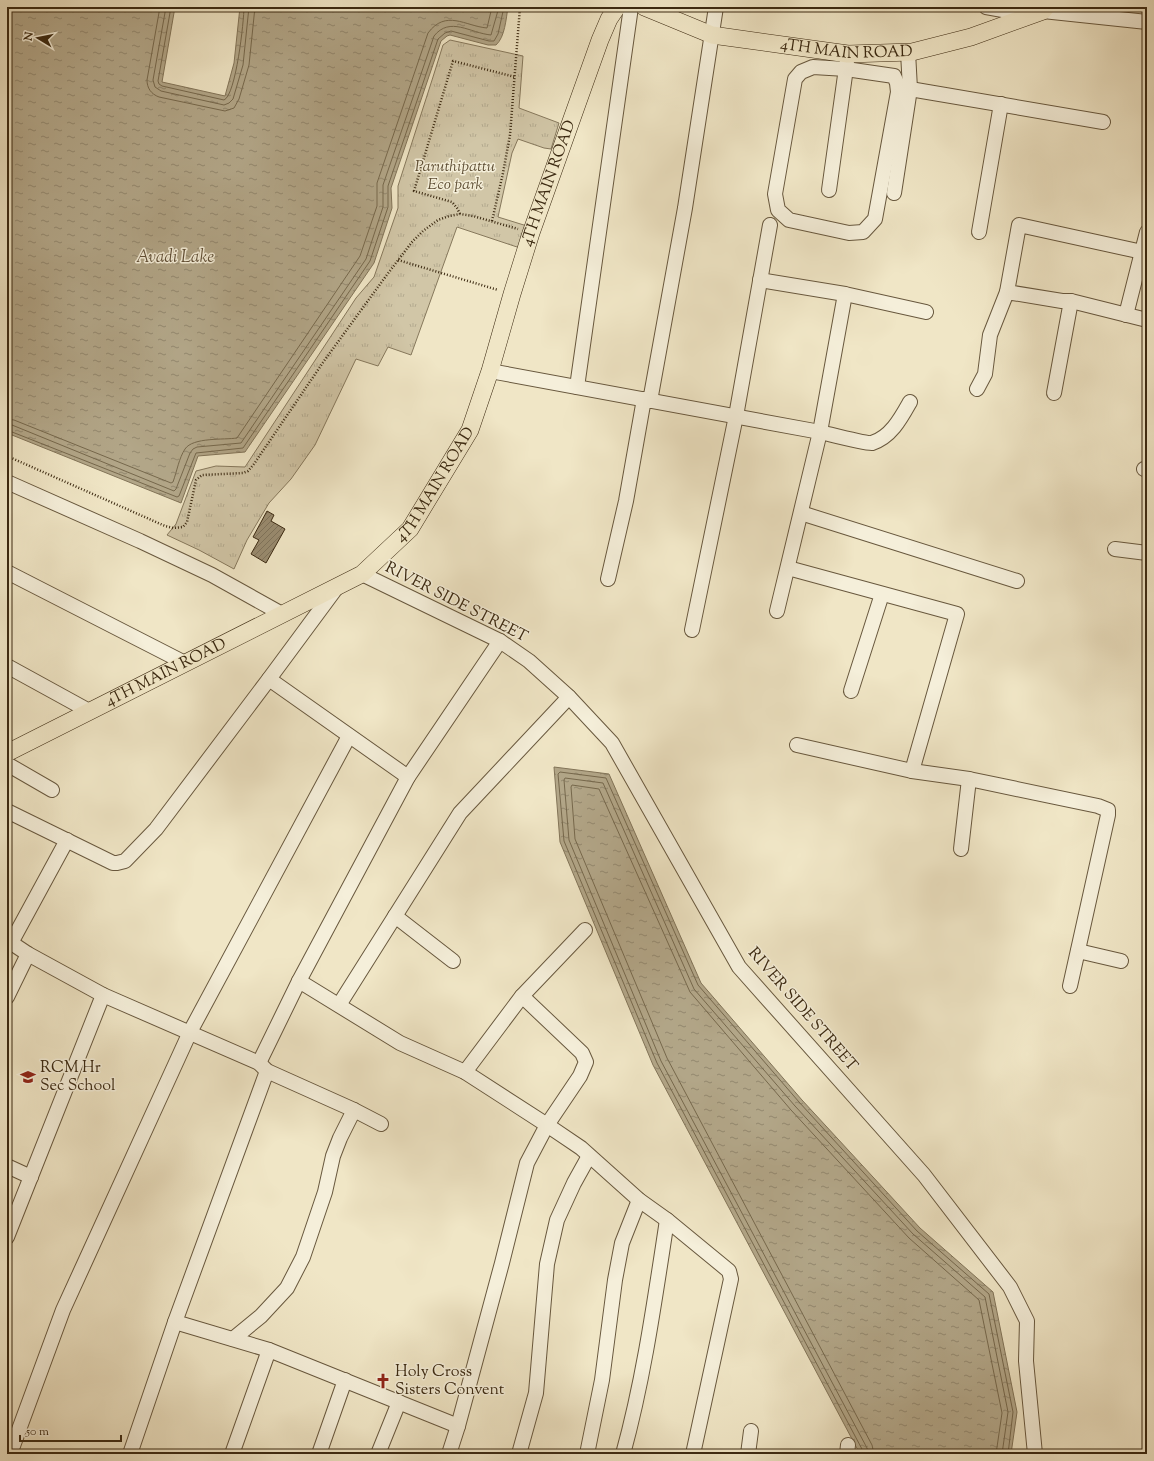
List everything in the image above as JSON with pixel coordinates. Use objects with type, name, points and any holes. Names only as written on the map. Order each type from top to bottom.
[{"type":"main road","name":"4TH MAIN ROAD","points":[[7,753],[362,574],[410,529],[470,430],[490,371],[531,233],[600,40],[616,7]]},
{"type":"main road","name":"4TH MAIN ROAD","points":[[644,7],[712,35],[847,62],[908,52],[971,37],[1025,18],[1044,9]]},
{"type":"street","points":[[577,387],[630,7]]},
{"type":"street","points":[[608,579],[647,400],[685,208],[716,7]]},
{"type":"street","points":[[986,7],[1014,12],[1025,18]]},
{"type":"street","points":[[1044,9],[1147,22]]},
{"type":"street","points":[[894,193],[910,90],[908,52]]},
{"type":"street","points":[[847,62],[894,76],[897,83],[898,92],[875,219],[863,232],[849,232],[788,220],[778,210],[775,194],[795,79],[801,72],[813,67],[847,62]]},
{"type":"street","points":[[829,190],[847,62]]},
{"type":"street","points":[[910,90],[1103,122]]},
{"type":"street","points":[[979,232],[1001,104]]},
{"type":"street","points":[[692,630],[736,416],[770,225]]},
{"type":"street","points":[[977,389],[984,374],[990,335],[1007,292],[1020,225],[1145,252]]},
{"type":"street","points":[[1126,315],[1145,252],[1147,232]]},
{"type":"street","points":[[760,280],[845,294],[926,312]]},
{"type":"street","points":[[1007,292],[1062,302],[1071,301],[1147,320]]},
{"type":"street","points":[[778,611],[820,432],[845,294]]},
{"type":"street","points":[[1054,393],[1071,301]]},
{"type":"street","points":[[490,371],[736,416],[871,443],[881,438],[895,426],[910,402]]},
{"type":"street","points":[[7,482],[212,575],[282,614]]},
{"type":"street","points":[[801,513],[1017,581]]},
{"type":"street","points":[[1115,549],[1147,553]]},
{"type":"street","points":[[788,568],[957,614],[912,771]]},
{"type":"street","points":[[7,572],[185,663]]},
{"type":"street","name":"RIVER SIDE STREET","points":[[362,574],[500,641],[529,661],[569,697],[612,743],[739,967],[924,1175],[1010,1287],[1027,1322],[1026,1361],[1035,1454]]},
{"type":"street","points":[[7,811],[113,863],[125,861],[156,829],[270,680],[338,585]]},
{"type":"street","points":[[851,691],[882,594]]},
{"type":"street","points":[[130,1454],[263,1067],[299,981],[408,777],[500,641]]},
{"type":"street","points":[[7,666],[88,712]]},
{"type":"street","points":[[270,680],[408,777]]},
{"type":"street","points":[[339,1005],[460,813],[569,697]]},
{"type":"street","points":[[12,1452],[63,1310],[190,1032],[350,736]]},
{"type":"street","points":[[797,745],[912,771],[970,779],[1098,806],[1108,810],[1070,986]]},
{"type":"street","points":[[7,764],[52,790]]},
{"type":"street","points":[[961,849],[970,779]]},
{"type":"street","points":[[67,840],[9,941],[28,954],[103,995],[190,1032],[381,1124]]},
{"type":"street","points":[[395,916],[453,961]]},
{"type":"street","points":[[465,1072],[522,996],[585,930]]},
{"type":"street","points":[[1078,951],[1121,961]]},
{"type":"street","points":[[7,997],[28,954]]},
{"type":"street","points":[[299,981],[400,1043],[465,1072],[547,1125],[581,1148],[639,1200],[667,1220],[729,1271],[731,1276],[693,1454]]},
{"type":"street","points":[[7,1237],[103,995]]},
{"type":"street","points":[[450,1454],[502,1263],[527,1163],[547,1125],[580,1076],[586,1062],[582,1053],[522,996]]},
{"type":"street","points":[[233,1339],[261,1316],[287,1288],[303,1257],[325,1192],[333,1156],[354,1110]]},
{"type":"street","points":[[519,1454],[536,1393],[547,1264],[557,1220],[574,1183],[589,1156]]},
{"type":"street","points":[[7,1166],[31,1177]]},
{"type":"street","points":[[587,1454],[602,1380],[615,1280],[622,1243],[639,1200]]},
{"type":"street","points":[[622,1454],[630,1430],[652,1317],[667,1220]]},
{"type":"street","points":[[175,1322],[269,1350],[458,1426]]},
{"type":"street","points":[[232,1454],[269,1350]]},
{"type":"street","points":[[319,1454],[345,1380]]},
{"type":"street","points":[[378,1454],[399,1402]]},
{"type":"street","points":[[748,1454],[751,1431]]},
{"type":"path","points":[[492,222],[510,135],[520,7]]},
{"type":"path","points":[[460,214],[452,202],[414,191],[453,61],[515,77]]},
{"type":"path","points":[[7,456],[165,526],[173,528],[183,527],[187,522],[196,480],[198,477],[210,474],[243,473],[248,471],[324,362],[398,260],[423,231],[438,220],[460,214],[473,216],[531,233]]},
{"type":"path","points":[[398,260],[512,294]]},
{"type":"green space","name":"Paruthipattu Eco park","points":[[450,40],[523,56],[519,108],[559,123],[551,149],[518,139],[512,153],[498,217],[527,226],[520,248],[457,227],[411,355],[388,347],[378,366],[356,359],[315,445],[291,479],[269,503],[247,540],[234,569],[167,535],[176,524],[196,471],[216,466],[245,467],[356,298],[374,277],[398,208],[398,186],[443,45]]},
{"type":"water","name":"Avadi Lake","points":[[7,7],[175,7],[162,82],[225,96],[234,63],[240,7],[508,7],[503,33],[496,45],[488,45],[450,35],[441,41],[391,188],[392,208],[374,263],[245,452],[198,456],[181,503],[7,433]]},
{"type":"water","points":[[554,767],[609,774],[701,983],[802,1100],[920,1228],[993,1292],[1017,1412],[1011,1454],[860,1454],[653,1065],[560,842]]},
{"type":"building","points":[[267,511],[274,515],[271,521],[285,529],[266,563],[251,554],[259,540],[253,537]]},
{"type":"place","name":"RCM Hr Sec School","points":[[28,1077]]},
{"type":"place","name":"Holy Cross Sisters Convent","points":[[383,1381]]}]
